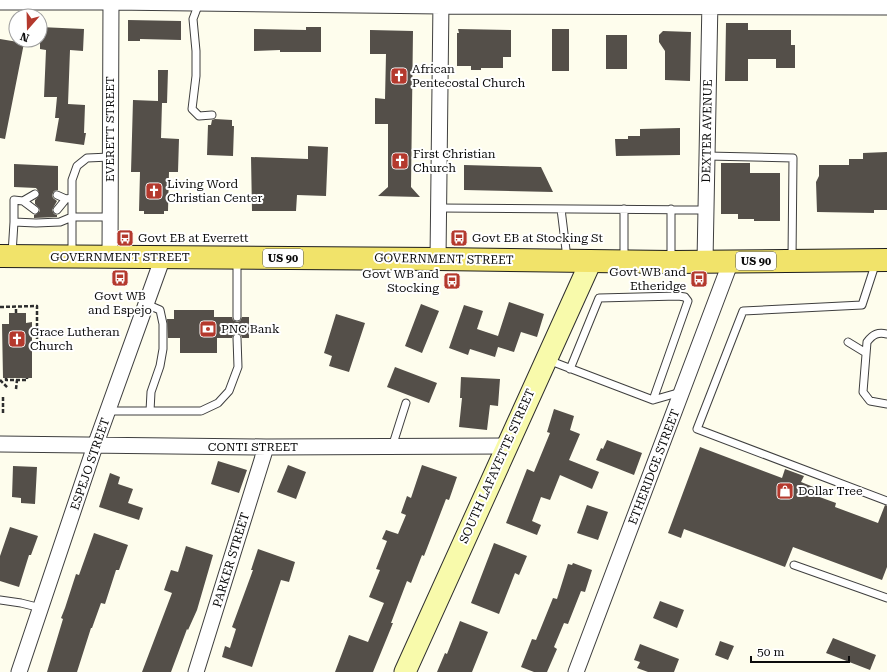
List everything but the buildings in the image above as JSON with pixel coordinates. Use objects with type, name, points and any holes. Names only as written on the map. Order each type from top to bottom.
[{"type":"main road","name":"GOVERNMENT STREET","points":[[6,257],[438,258],[671,262],[882,260]]},
{"type":"street","name":"EVERETT STREET","points":[[110,257],[111,1]]},
{"type":"street","points":[[0,2],[589,3],[887,7]]},
{"type":"street","points":[[438,258],[441,3]]},
{"type":"street","name":"DEXTER AVENUE","points":[[705,262],[710,4]]},
{"type":"street","name":"ESPEJO STREET","points":[[19,672],[95,446],[163,257]]},
{"type":"street","name":"SOUTH LAFAYETTE STREET","points":[[405,672],[591,261]]},
{"type":"street","name":"ETHERIDGE STREET","points":[[576,672],[731,261]]},
{"type":"street","name":"CONTI STREET","points":[[0,444],[266,447],[506,446]]},
{"type":"street","name":"PARKER STREET","points":[[196,672],[266,447]]},
{"type":"lane","points":[[199,3],[193,19],[196,51],[196,76],[192,109],[199,116],[212,115]]},
{"type":"lane","points":[[707,156],[792,158],[792,261]]},
{"type":"lane","points":[[72,257],[72,217],[69,198],[72,180],[77,166],[87,158],[110,157]]},
{"type":"lane","points":[[23,201],[35,194]]},
{"type":"lane","points":[[57,195],[69,198]]},
{"type":"lane","points":[[57,210],[69,198]]},
{"type":"lane","points":[[6,257],[14,222],[14,200],[23,201],[35,210]]},
{"type":"lane","points":[[439,208],[706,210]]},
{"type":"lane","points":[[562,209],[567,260]]},
{"type":"lane","points":[[624,209],[624,261]]},
{"type":"lane","points":[[670,210],[671,262]]},
{"type":"lane","points":[[14,222],[60,222],[72,217],[110,217]]},
{"type":"lane","points":[[236,257],[237,317]]},
{"type":"lane","points":[[882,260],[862,305],[743,311],[697,429],[887,501]]},
{"type":"lane","points":[[570,368],[599,298],[686,297],[688,301],[653,400]]},
{"type":"lane","points":[[146,304],[160,310],[163,324],[163,349],[160,366],[151,392],[150,411]]},
{"type":"lane","points":[[887,334],[880,332],[872,335],[867,342],[863,392],[870,400],[887,404]]},
{"type":"lane","points":[[108,411],[202,411],[218,403],[229,391],[238,367],[237,338]]},
{"type":"lane","points":[[848,342],[866,353]]},
{"type":"lane","points":[[546,359],[653,400],[682,392]]},
{"type":"lane","points":[[392,447],[406,403]]},
{"type":"lane","points":[[794,565],[887,598]]},
{"type":"lane","points":[[0,600],[41,608]]},
{"type":"path","points":[[0,307],[37,306],[37,353]]},
{"type":"path","points":[[16,307],[16,313]]},
{"type":"path","points":[[6,378],[6,380],[26,380],[27,378]]},
{"type":"path","points":[[0,380],[8,388]]},
{"type":"path","points":[[16,380],[16,389]]},
{"type":"path","points":[[3,397],[4,413]]},
{"type":"place","name":"African Pentecostal Church","points":[[399,76]]},
{"type":"place","name":"First Christian Church","points":[[400,161]]},
{"type":"place","name":"Living Word Christian Center","points":[[154,191]]},
{"type":"place","name":"Govt EB at Everrett","points":[[125,238]]},
{"type":"place","name":"Govt EB at Stocking St","points":[[459,238]]},
{"type":"place","name":"Govt WB and Espejo","points":[[120,278]]},
{"type":"place","name":"Govt WB and Etheridge","points":[[699,279]]},
{"type":"place","name":"Govt WB and Stocking","points":[[452,281]]},
{"type":"place","name":"PNC Bank","points":[[208,329]]},
{"type":"place","name":"Grace Lutheran Church","points":[[17,339]]},
{"type":"place","name":"Dollar Tree","points":[[785,491]]}]
